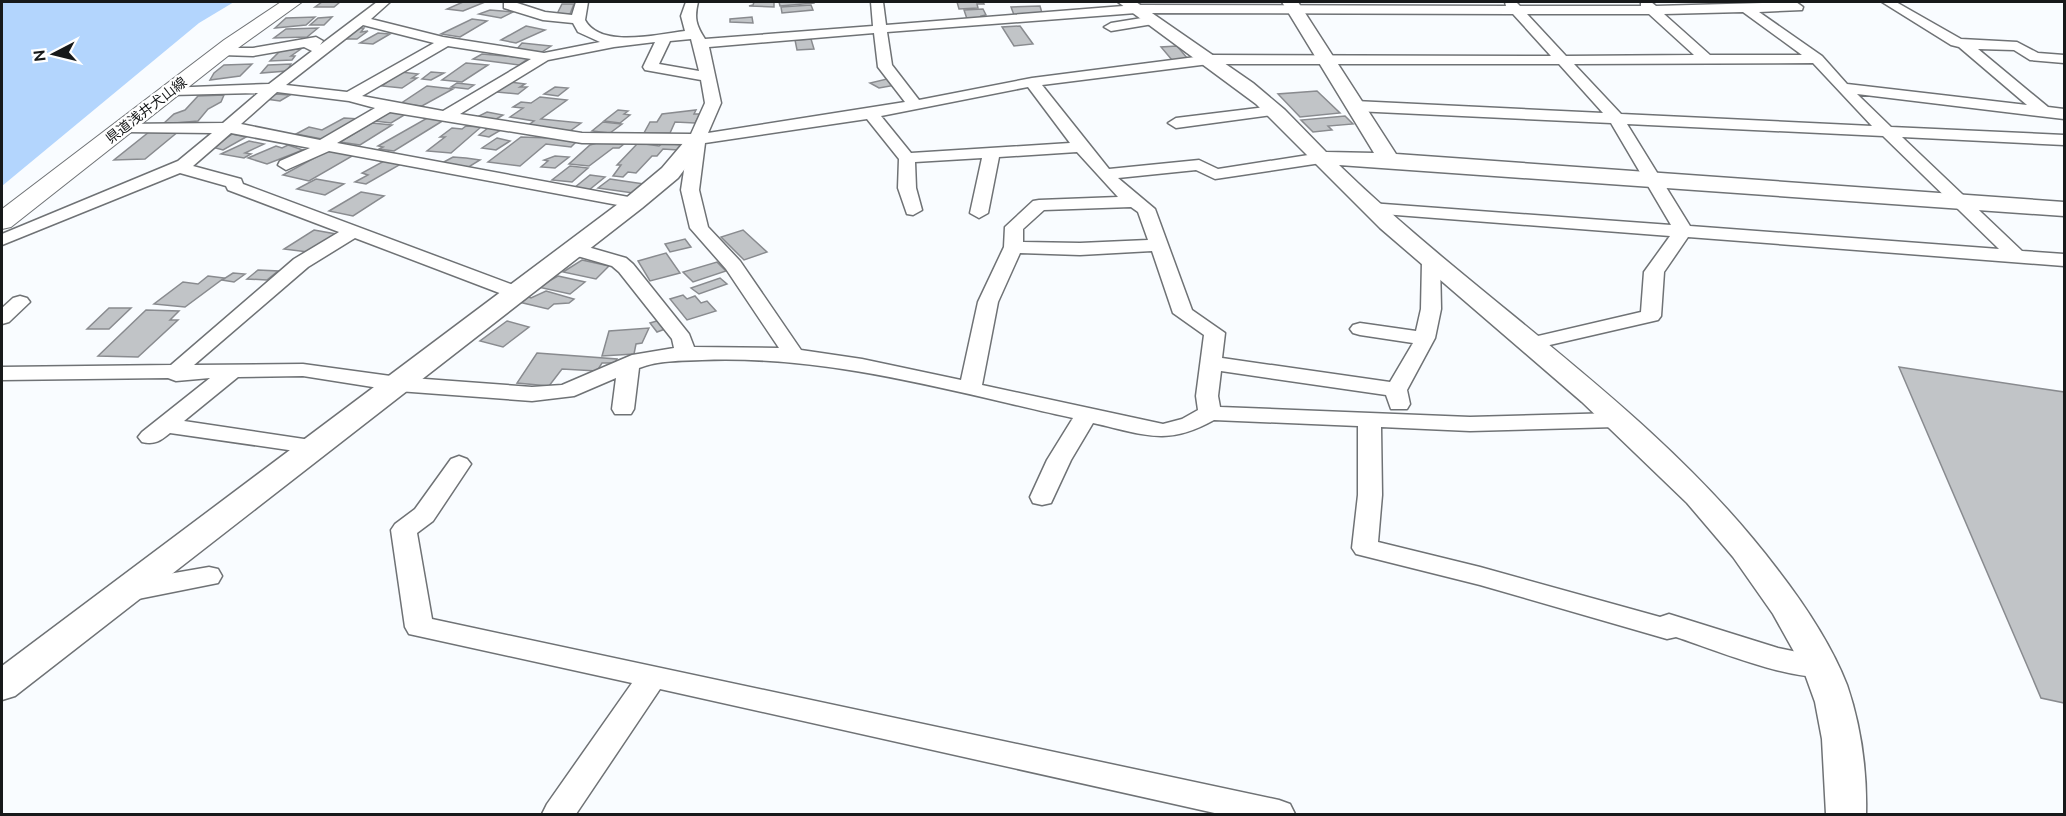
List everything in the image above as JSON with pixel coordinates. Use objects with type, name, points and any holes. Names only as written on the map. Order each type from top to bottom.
[{"type":"main road","name":"県道浅井犬山線","points":[[2,221],[222,51],[293,2]]},
{"type":"street","points":[[2,240],[179,167],[273,88],[384,2]]},
{"type":"street","points":[[582,2],[578,20],[583,29],[614,43]]},
{"type":"street","points":[[2,686],[517,293],[670,173],[697,139],[713,103],[698,39],[688,16],[692,2]]},
{"type":"street","points":[[877,2],[885,67],[889,69],[914,104]]},
{"type":"street","points":[[446,116],[544,57],[614,43],[881,29],[1131,5],[1647,6],[1746,9],[1797,7],[1788,2]]},
{"type":"street","points":[[1888,2],[1964,44],[2045,113]]},
{"type":"street","points":[[509,5],[543,16],[578,20]]},
{"type":"street","points":[[1131,5],[1212,60],[1275,111],[1370,208],[1616,420],[1688,487],[1739,543],[1779,595],[1821,667],[1836,716],[1846,764],[1846,814]]},
{"type":"street","points":[[1294,6],[1389,160]]},
{"type":"street","points":[[1513,6],[1560,60],[1615,117],[1655,180],[1683,231]]},
{"type":"street","points":[[1647,6],[1707,60]]},
{"type":"street","points":[[1746,9],[1816,59],[1842,88],[1962,201],[2016,256]]},
{"type":"street","points":[[361,20],[446,42],[544,57]]},
{"type":"street","points":[[393,27],[410,20]]},
{"type":"street","points":[[1111,27],[1152,21]]},
{"type":"street","points":[[664,39],[650,67],[708,77]]},
{"type":"street","points":[[222,51],[253,52],[316,42],[311,47]]},
{"type":"street","points":[[349,97],[446,42]]},
{"type":"street","points":[[1964,44],[2018,46],[2038,60],[2064,59]]},
{"type":"street","points":[[171,91],[273,88],[321,98],[349,97],[388,107],[582,138],[697,139],[870,113],[1032,82],[1212,60],[1816,59]]},
{"type":"street","points":[[1032,82],[1082,147],[1131,202],[1146,209],[1183,313],[1215,333],[1207,396],[1210,413]]},
{"type":"street","points":[[1842,88],[2064,114]]},
{"type":"street","points":[[1355,105],[2064,140]]},
{"type":"street","points":[[286,165],[325,145],[388,107]]},
{"type":"street","points":[[1176,123],[1275,111]]},
{"type":"street","points":[[870,113],[908,158],[907,188],[913,210]]},
{"type":"street","points":[[126,127],[226,127],[467,174],[634,203]]},
{"type":"street","points":[[697,139],[690,190],[699,228],[733,265],[794,355]]},
{"type":"street","points":[[908,158],[1082,147]]},
{"type":"street","points":[[979,213],[989,175],[991,153]]},
{"type":"street","points":[[1107,174],[1199,165],[1215,174],[1321,158],[1389,160],[2064,209]]},
{"type":"street","points":[[179,167],[235,183],[234,186],[517,293]]},
{"type":"street","points":[[970,388],[988,302],[1013,247],[1014,227],[1039,205],[1131,202]]},
{"type":"street","points":[[1370,208],[2064,260]]},
{"type":"street","points":[[176,374],[185,362],[301,263],[353,231]]},
{"type":"street","points":[[1528,344],[1651,316],[1654,272],[1683,231]]},
{"type":"street","points":[[1013,247],[1080,249],[1160,245]]},
{"type":"street","points":[[574,249],[619,262],[626,268],[682,338],[685,353]]},
{"type":"street","points":[[1403,420],[1396,390],[1425,338],[1431,309],[1431,261]]},
{"type":"street","points":[[2,318],[20,302]]},
{"type":"street","points":[[1360,329],[1425,338]]},
{"type":"street","points":[[2,374],[176,374],[303,370],[398,384],[532,394],[566,391],[629,364],[663,355],[685,353],[794,355],[862,365],[1162,431],[1190,424],[1210,413],[1470,424],[1616,420]]},
{"type":"street","points":[[1212,363],[1396,390]]},
{"type":"street","points":[[623,409],[629,364]]},
{"type":"street","points":[[231,372],[158,431],[316,447]]},
{"type":"street","points":[[1041,497],[1059,460],[1087,414]]},
{"type":"street","points":[[1369,418],[1370,495],[1365,548],[1480,576],[1667,629],[1669,624],[1778,658],[1821,667]]},
{"type":"street","points":[[459,464],[424,515],[404,530],[419,627],[653,676],[1279,814]]},
{"type":"street","points":[[124,592],[209,576]]},
{"type":"street","points":[[558,814],[653,676]]},
{"type":"shaded area","points":[[2,2],[234,2],[199,23],[2,186]]},
{"type":"building","points":[[322,2],[340,2],[334,7],[315,7]]},
{"type":"building","points":[[463,2],[485,2],[463,11],[447,9]]},
{"type":"building","points":[[754,2],[774,2],[774,7],[749,6]]},
{"type":"building","points":[[779,2],[814,2],[814,3],[780,6]]},
{"type":"building","points":[[957,2],[983,2],[984,4],[977,4],[978,8],[959,9]]},
{"type":"building","points":[[562,4],[574,4],[570,14],[557,14]]},
{"type":"building","points":[[811,5],[813,10],[782,13],[781,7]]},
{"type":"building","points":[[1040,6],[1042,13],[1014,15],[1011,7]]},
{"type":"building","points":[[983,9],[986,15],[981,16],[982,18],[967,19],[964,10]]},
{"type":"building","points":[[490,10],[513,12],[501,18],[479,14]]},
{"type":"building","points":[[315,17],[306,25],[275,28],[286,18]]},
{"type":"building","points":[[332,17],[324,25],[310,25],[318,18]]},
{"type":"building","points":[[752,17],[753,23],[730,22],[730,19]]},
{"type":"building","points":[[472,19],[487,21],[460,37],[441,34]]},
{"type":"building","points":[[526,26],[545,30],[516,43],[501,40]]},
{"type":"building","points":[[1020,26],[1033,44],[1014,46],[1002,27]]},
{"type":"building","points":[[318,28],[307,37],[274,38],[286,29]]},
{"type":"building","points":[[354,28],[364,28],[361,32],[368,31],[357,39],[343,39]]},
{"type":"building","points":[[378,33],[390,34],[373,44],[360,43]]},
{"type":"building","points":[[811,39],[814,49],[797,50],[795,40]]},
{"type":"building","points":[[522,43],[551,46],[542,52],[516,50]]},
{"type":"building","points":[[1177,46],[1188,59],[1172,60],[1161,47]]},
{"type":"building","points":[[301,49],[291,56],[295,56],[292,60],[270,61],[281,50]]},
{"type":"building","points":[[482,54],[529,58],[519,65],[473,59]]},
{"type":"building","points":[[466,63],[488,65],[462,82],[442,80]]},
{"type":"building","points":[[252,64],[240,76],[210,80],[214,73],[224,65]]},
{"type":"building","points":[[291,64],[287,71],[261,73],[268,65]]},
{"type":"building","points":[[401,72],[418,74],[412,78],[417,78],[402,88],[382,86]]},
{"type":"building","points":[[431,72],[444,73],[431,80],[422,79]]},
{"type":"building","points":[[891,78],[896,85],[879,88],[870,83]]},
{"type":"building","points":[[510,82],[525,84],[520,87],[527,87],[518,94],[496,92]]},
{"type":"building","points":[[457,83],[474,85],[468,89],[451,87]]},
{"type":"building","points":[[427,86],[453,89],[422,106],[400,104]]},
{"type":"building","points":[[555,87],[568,88],[558,96],[544,94]]},
{"type":"building","points":[[1317,91],[1340,113],[1300,117],[1278,94]]},
{"type":"building","points":[[276,94],[290,95],[280,101],[266,99]]},
{"type":"building","points":[[224,95],[221,102],[208,109],[198,121],[163,124],[174,114],[185,110],[198,96]]},
{"type":"building","points":[[540,97],[567,100],[541,119],[581,123],[570,131],[527,126],[534,121],[510,117],[523,108],[513,107],[521,102],[531,103]]},
{"type":"building","points":[[618,110],[628,111],[624,114],[630,115],[620,123],[604,121]]},
{"type":"building","points":[[696,110],[694,114],[700,114],[695,123],[675,122],[670,133],[644,133],[650,122],[657,122],[662,114]]},
{"type":"building","points":[[390,112],[406,114],[391,123],[375,121]]},
{"type":"building","points":[[487,112],[503,115],[493,121],[477,117]]},
{"type":"building","points":[[1345,116],[1353,124],[1328,126],[1332,130],[1313,132],[1301,120]]},
{"type":"building","points":[[429,117],[444,120],[394,151],[379,149],[383,147],[378,146]]},
{"type":"building","points":[[344,118],[361,119],[322,139],[296,134],[309,127],[322,130]]},
{"type":"building","points":[[603,122],[622,124],[610,133],[592,131]]},
{"type":"building","points":[[372,123],[392,125],[360,145],[340,142]]},
{"type":"building","points":[[466,126],[481,127],[451,153],[427,151],[445,137],[440,137],[452,128],[462,129]]},
{"type":"building","points":[[488,128],[501,130],[489,137],[479,135]]},
{"type":"building","points":[[179,131],[145,159],[114,160],[149,132]]},
{"type":"building","points":[[232,134],[246,137],[223,150],[212,147]]},
{"type":"building","points":[[521,137],[576,142],[571,147],[546,144],[520,166],[488,162]]},
{"type":"building","points":[[497,138],[510,141],[496,150],[482,148]]},
{"type":"building","points":[[249,141],[264,144],[245,153],[251,154],[244,158],[221,154]]},
{"type":"building","points":[[638,143],[659,146],[663,143],[682,145],[678,150],[663,149],[657,156],[652,156],[636,173],[628,172],[623,177],[613,176],[621,165],[617,165]]},
{"type":"building","points":[[624,144],[619,148],[613,148],[589,166],[569,164],[590,145]]},
{"type":"building","points":[[288,145],[303,150],[267,164],[248,158],[276,146],[282,148]]},
{"type":"building","points":[[327,151],[354,155],[309,181],[283,175]]},
{"type":"building","points":[[555,156],[569,157],[555,168],[541,167],[548,161],[544,160]]},
{"type":"building","points":[[453,157],[480,160],[467,168],[442,163]]},
{"type":"building","points":[[384,161],[401,164],[366,184],[355,182],[368,175],[362,173]]},
{"type":"building","points":[[570,166],[588,168],[572,182],[552,180]]},
{"type":"building","points":[[590,175],[605,177],[589,190],[574,188]]},
{"type":"building","points":[[316,179],[344,184],[325,195],[297,189]]},
{"type":"building","points":[[610,179],[644,184],[633,193],[598,188]]},
{"type":"building","points":[[361,192],[384,196],[353,216],[329,211]]},
{"type":"building","points":[[314,230],[336,234],[308,252],[284,249]]},
{"type":"building","points":[[743,230],[767,252],[744,260],[721,237]]},
{"type":"building","points":[[685,239],[691,247],[670,252],[665,244]]},
{"type":"building","points":[[666,253],[680,273],[650,281],[638,261]]},
{"type":"building","points":[[582,260],[609,266],[596,279],[563,272]]},
{"type":"building","points":[[717,262],[726,271],[693,282],[683,272]]},
{"type":"building","points":[[258,270],[278,271],[267,280],[247,279]]},
{"type":"building","points":[[233,273],[245,274],[234,282],[222,280]]},
{"type":"building","points":[[208,276],[224,278],[185,307],[154,304],[183,282],[198,284]]},
{"type":"building","points":[[558,276],[585,282],[570,294],[538,287]]},
{"type":"building","points":[[720,278],[727,284],[699,294],[691,288]]},
{"type":"building","points":[[546,291],[574,299],[569,303],[554,304],[548,309],[519,302],[526,296],[531,298]]},
{"type":"building","points":[[683,295],[687,299],[695,296],[701,303],[707,301],[716,311],[687,320],[670,299]]},
{"type":"building","points":[[109,308],[131,308],[109,329],[87,329]]},
{"type":"building","points":[[146,310],[179,311],[170,320],[178,320],[138,357],[98,356]]},
{"type":"building","points":[[660,320],[668,328],[657,332],[650,323]]},
{"type":"building","points":[[507,321],[529,327],[503,347],[480,341]]},
{"type":"building","points":[[649,328],[642,343],[636,344],[634,354],[602,356],[609,331]]},
{"type":"building","points":[[537,353],[617,359],[615,363],[602,363],[597,371],[562,369],[549,386],[517,383]]},
{"type":"building","points":[[1899,367],[2064,392],[2064,703],[2041,698]]}]
